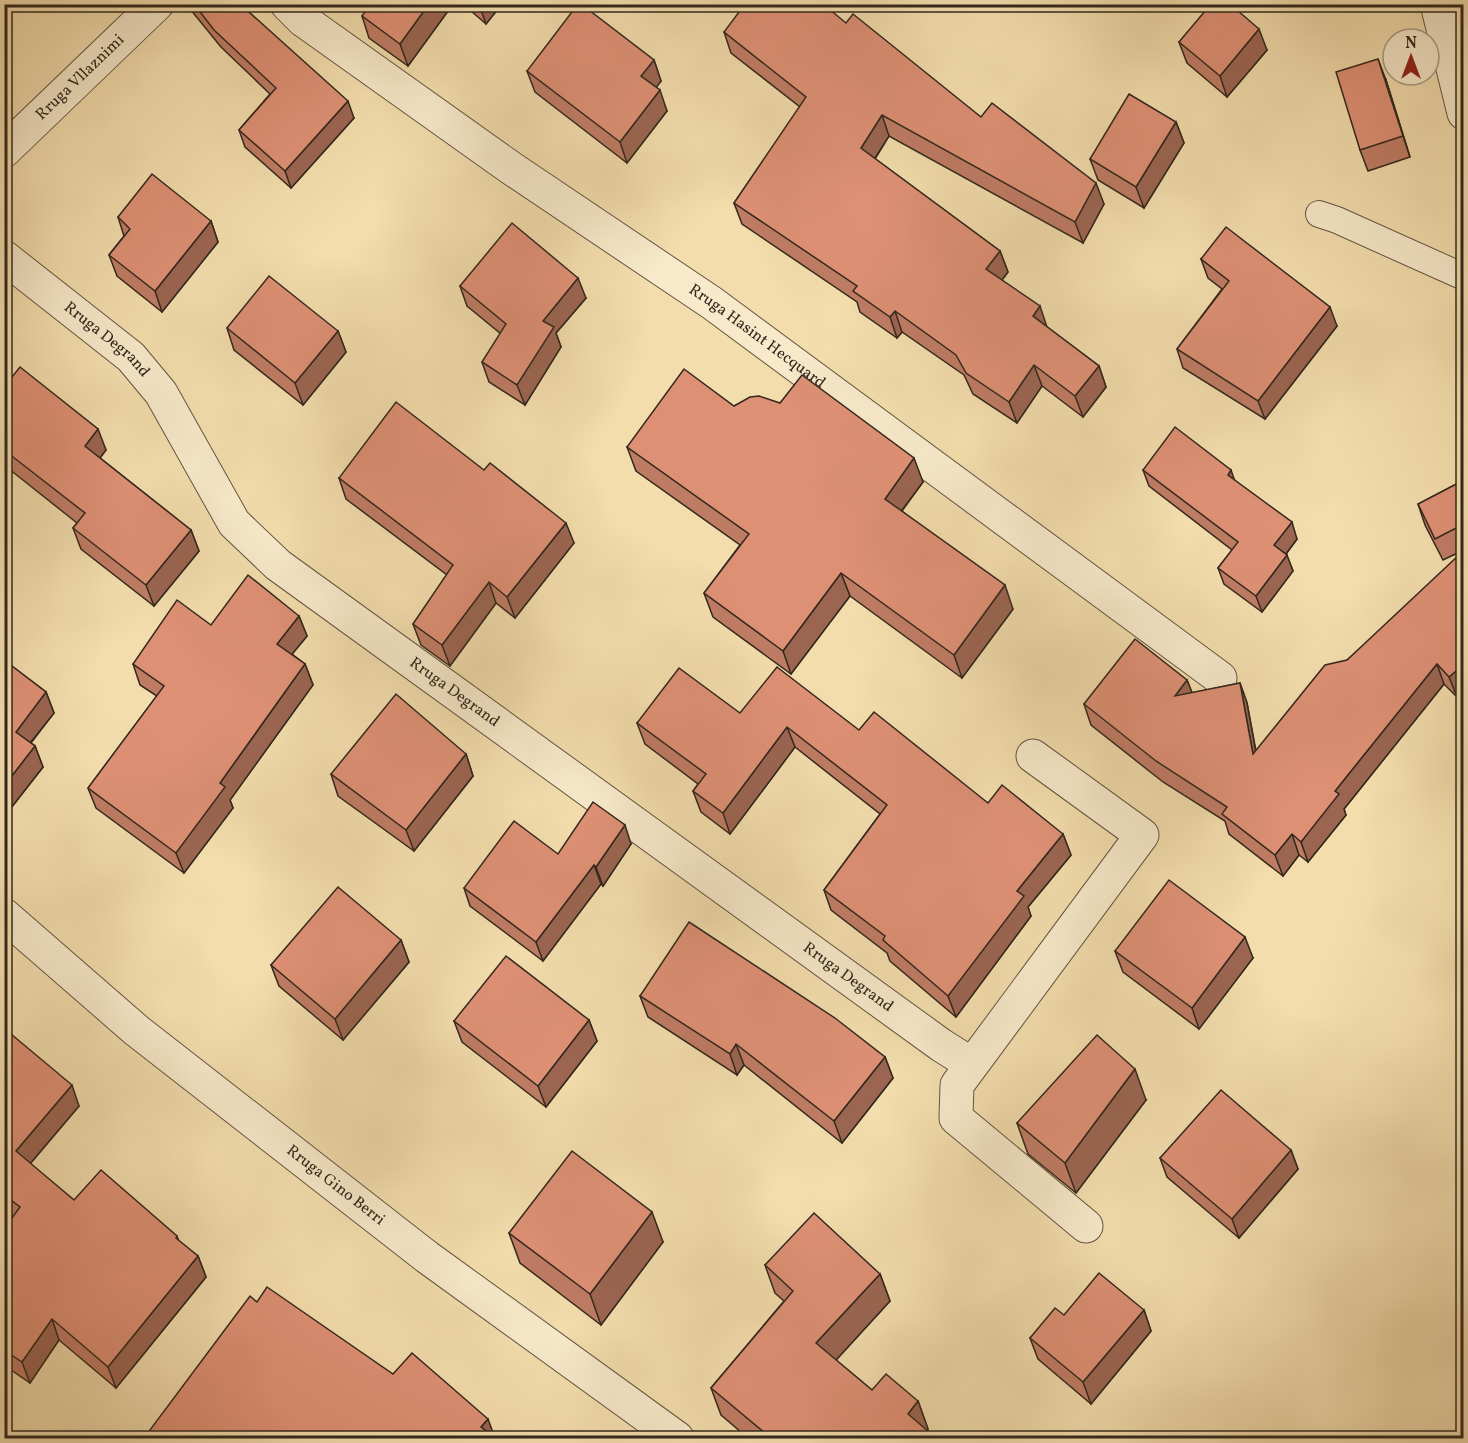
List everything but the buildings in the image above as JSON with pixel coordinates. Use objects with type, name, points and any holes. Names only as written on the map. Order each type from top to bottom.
[{"type":"street","name":"Rruga Vllaznimi","points":[[4,151],[157,4]]},
{"type":"street","name":"Rruga Hasint Hecquard","points":[[287,4],[303,20],[511,168],[712,303],[1220,678]]},
{"type":"street","points":[[1437,4],[1464,112]]},
{"type":"street","name":"Rruga Degrand","points":[[4,257],[131,357],[161,393],[234,523],[278,565],[941,1045],[971,1064]]},
{"type":"street","points":[[1033,756],[1142,835],[957,1085],[956,1118],[1086,1226]]},
{"type":"street","name":"Rruga Gino Berri","points":[[4,915],[136,1030],[427,1257],[677,1438]]},
{"type":"lane","points":[[1319,214],[1464,277]]},
{"type":"green space","points":[[1452,5],[1463,5],[1463,52]]}]
